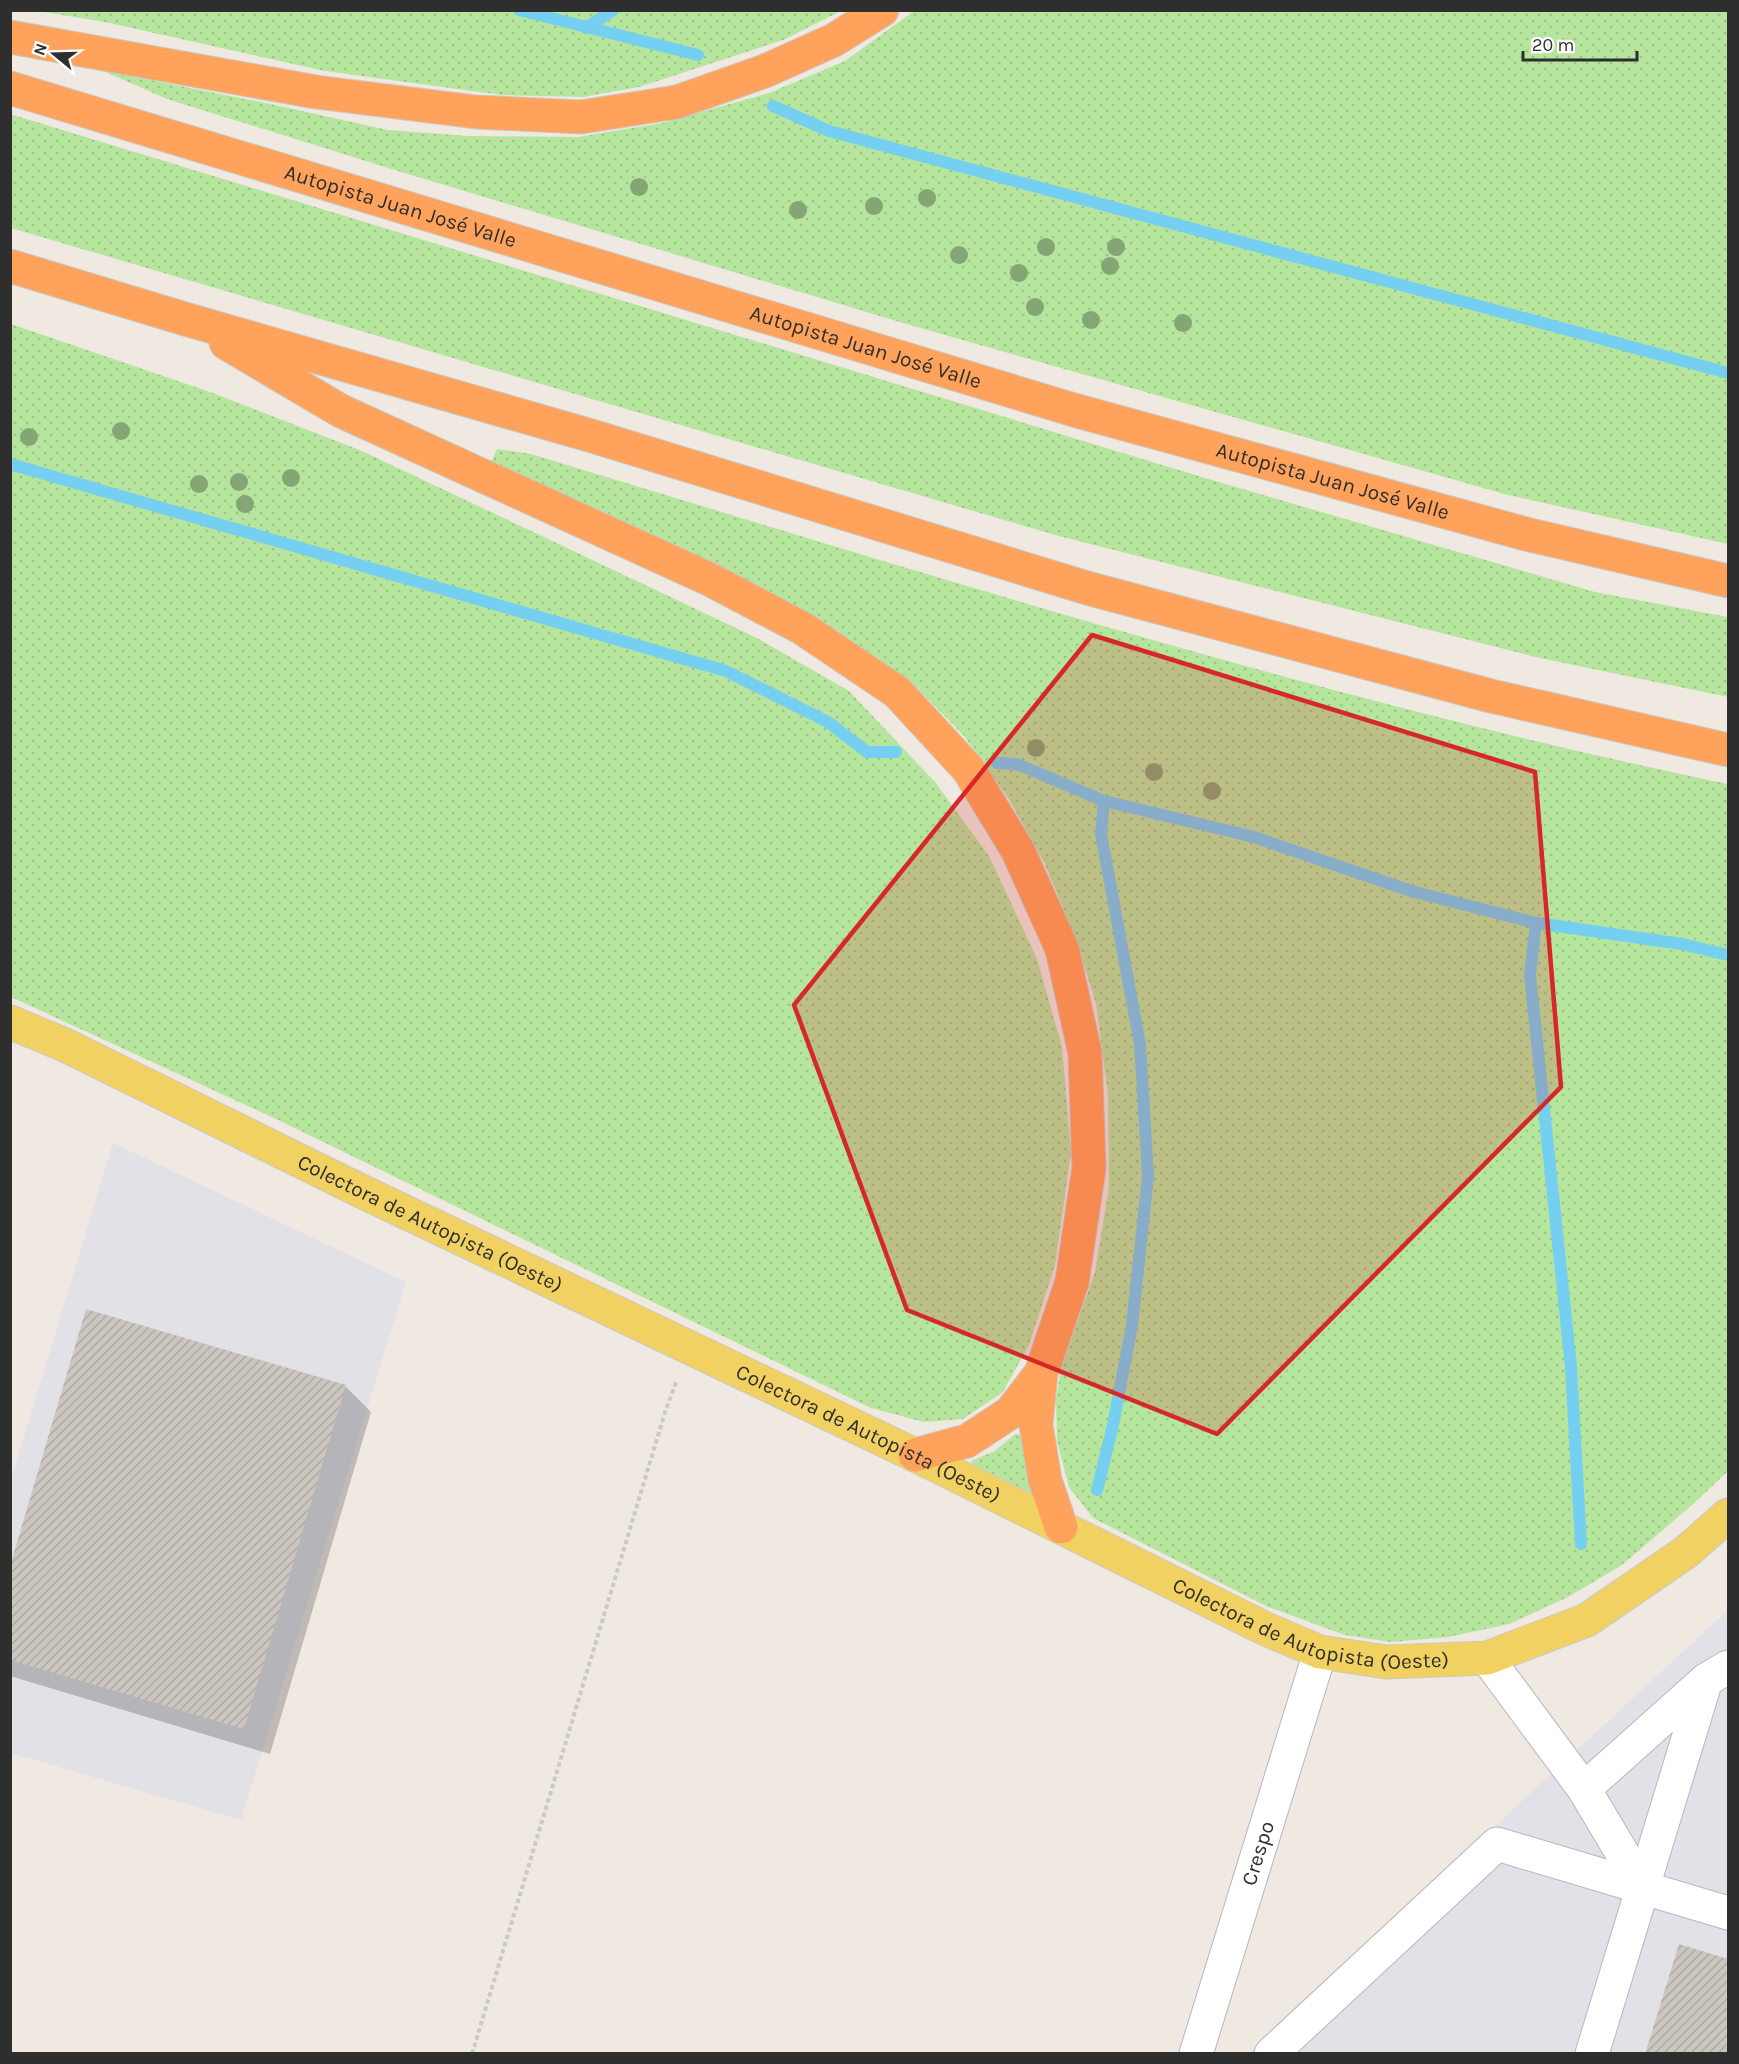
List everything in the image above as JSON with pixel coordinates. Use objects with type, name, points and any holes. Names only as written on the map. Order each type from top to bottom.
[{"type":"highway","points":[[10,37],[316,92],[476,112],[581,117],[678,102],[743,79],[834,40],[882,10]]},
{"type":"highway","name":"Autopista Juan José Valle","points":[[10,88],[1074,410],[1526,534],[1728,581]]},
{"type":"highway","points":[[10,266],[591,436],[1087,588],[1491,696],[1728,750]]},
{"type":"highway","points":[[185,319],[341,411],[709,579],[802,628],[897,692],[968,769],[1018,851],[1062,949],[1085,1053],[1089,1168],[1072,1282],[1041,1373],[1036,1425],[1045,1480],[1061,1527]]},
{"type":"highway","points":[[915,1455],[967,1441],[1011,1412],[1041,1373]]},
{"type":"main road","name":"Colectora de Autopista (Oeste)","points":[[10,1022],[65,1045],[689,1349],[915,1455],[1266,1629],[1320,1652],[1386,1662],[1487,1658],[1587,1620],[1686,1552],[1728,1515]]},
{"type":"street","name":"Crespo","points":[[1196,2054],[1320,1652]]},
{"type":"street","points":[[1487,1658],[1584,1789],[1642,1888]]},
{"type":"street","points":[[1584,1789],[1717,1673]]},
{"type":"street","points":[[1592,2054],[1642,1888],[1717,1673]]},
{"type":"street","points":[[1270,2054],[1497,1844],[1728,1913]]},
{"type":"path","points":[[472,2054],[666,1409],[689,1349]]},
{"type":"highlighted area","points":[[1092,635],[1535,772],[1561,1087],[1217,1434],[907,1310],[794,1005]]},
{"type":"shaded area","points":[[113,1143],[406,1282],[241,1820],[11,1753],[11,1480]]},
{"type":"shaded area","points":[[1728,1610],[1728,2053],[1249,2054],[1564,1762]]},
{"type":"green space","points":[[841,10],[783,40],[639,87],[583,97],[502,95],[325,71],[105,22],[38,11]]},
{"type":"green space","points":[[914,11],[1728,11],[1728,544],[1508,495],[903,323],[167,99],[101,70],[388,130],[468,136],[578,137],[662,123],[769,93],[845,61]]},
{"type":"green space","points":[[10,114],[1205,478],[1595,592],[1728,617],[1728,697],[1540,658],[1055,535],[11,228]]},
{"type":"green space","points":[[11,324],[213,393],[362,451],[757,638],[849,691],[935,782],[989,856],[1037,959],[1062,1047],[1071,1153],[1055,1265],[1029,1345],[1003,1392],[963,1419],[924,1422],[871,1408],[276,1119],[11,997]]},
{"type":"green space","points":[[497,449],[531,454],[977,589],[1276,674],[1577,751],[1728,784],[1728,1471],[1622,1565],[1568,1597],[1509,1624],[1448,1637],[1391,1642],[1345,1635],[1266,1606],[1093,1518],[1069,1487],[1057,1441],[1056,1400],[1061,1368],[1095,1272],[1109,1187],[1108,1094],[1096,1004],[1077,942],[1045,864],[1009,799],[964,736],[918,689],[848,638],[755,585],[491,463]]},
{"type":"green space","points":[[1015,1434],[1021,1435],[1034,1490],[1032,1494],[973,1468],[971,1461],[995,1451]]},
{"type":"building","points":[[86,1309],[346,1385],[244,1729],[10,1660],[10,1566]]},
{"type":"building","points":[[1679,1944],[1728,1959],[1728,2054],[1645,2054]]},
{"type":"waterway","points":[[519,10],[698,55]]},
{"type":"waterway","points":[[586,28],[613,10]]},
{"type":"waterway","points":[[773,106],[829,131],[1728,373]]},
{"type":"waterway","points":[[10,464],[726,671],[828,722],[867,752],[896,752]]},
{"type":"waterway","points":[[997,763],[1017,764],[1104,801],[1254,837],[1411,891],[1536,923],[1682,944],[1728,955]]},
{"type":"waterway","points":[[1097,1490],[1113,1425],[1132,1325],[1148,1176],[1140,1044],[1101,834],[1104,801]]},
{"type":"waterway","points":[[1536,923],[1530,975],[1571,1367],[1581,1544]]}]
